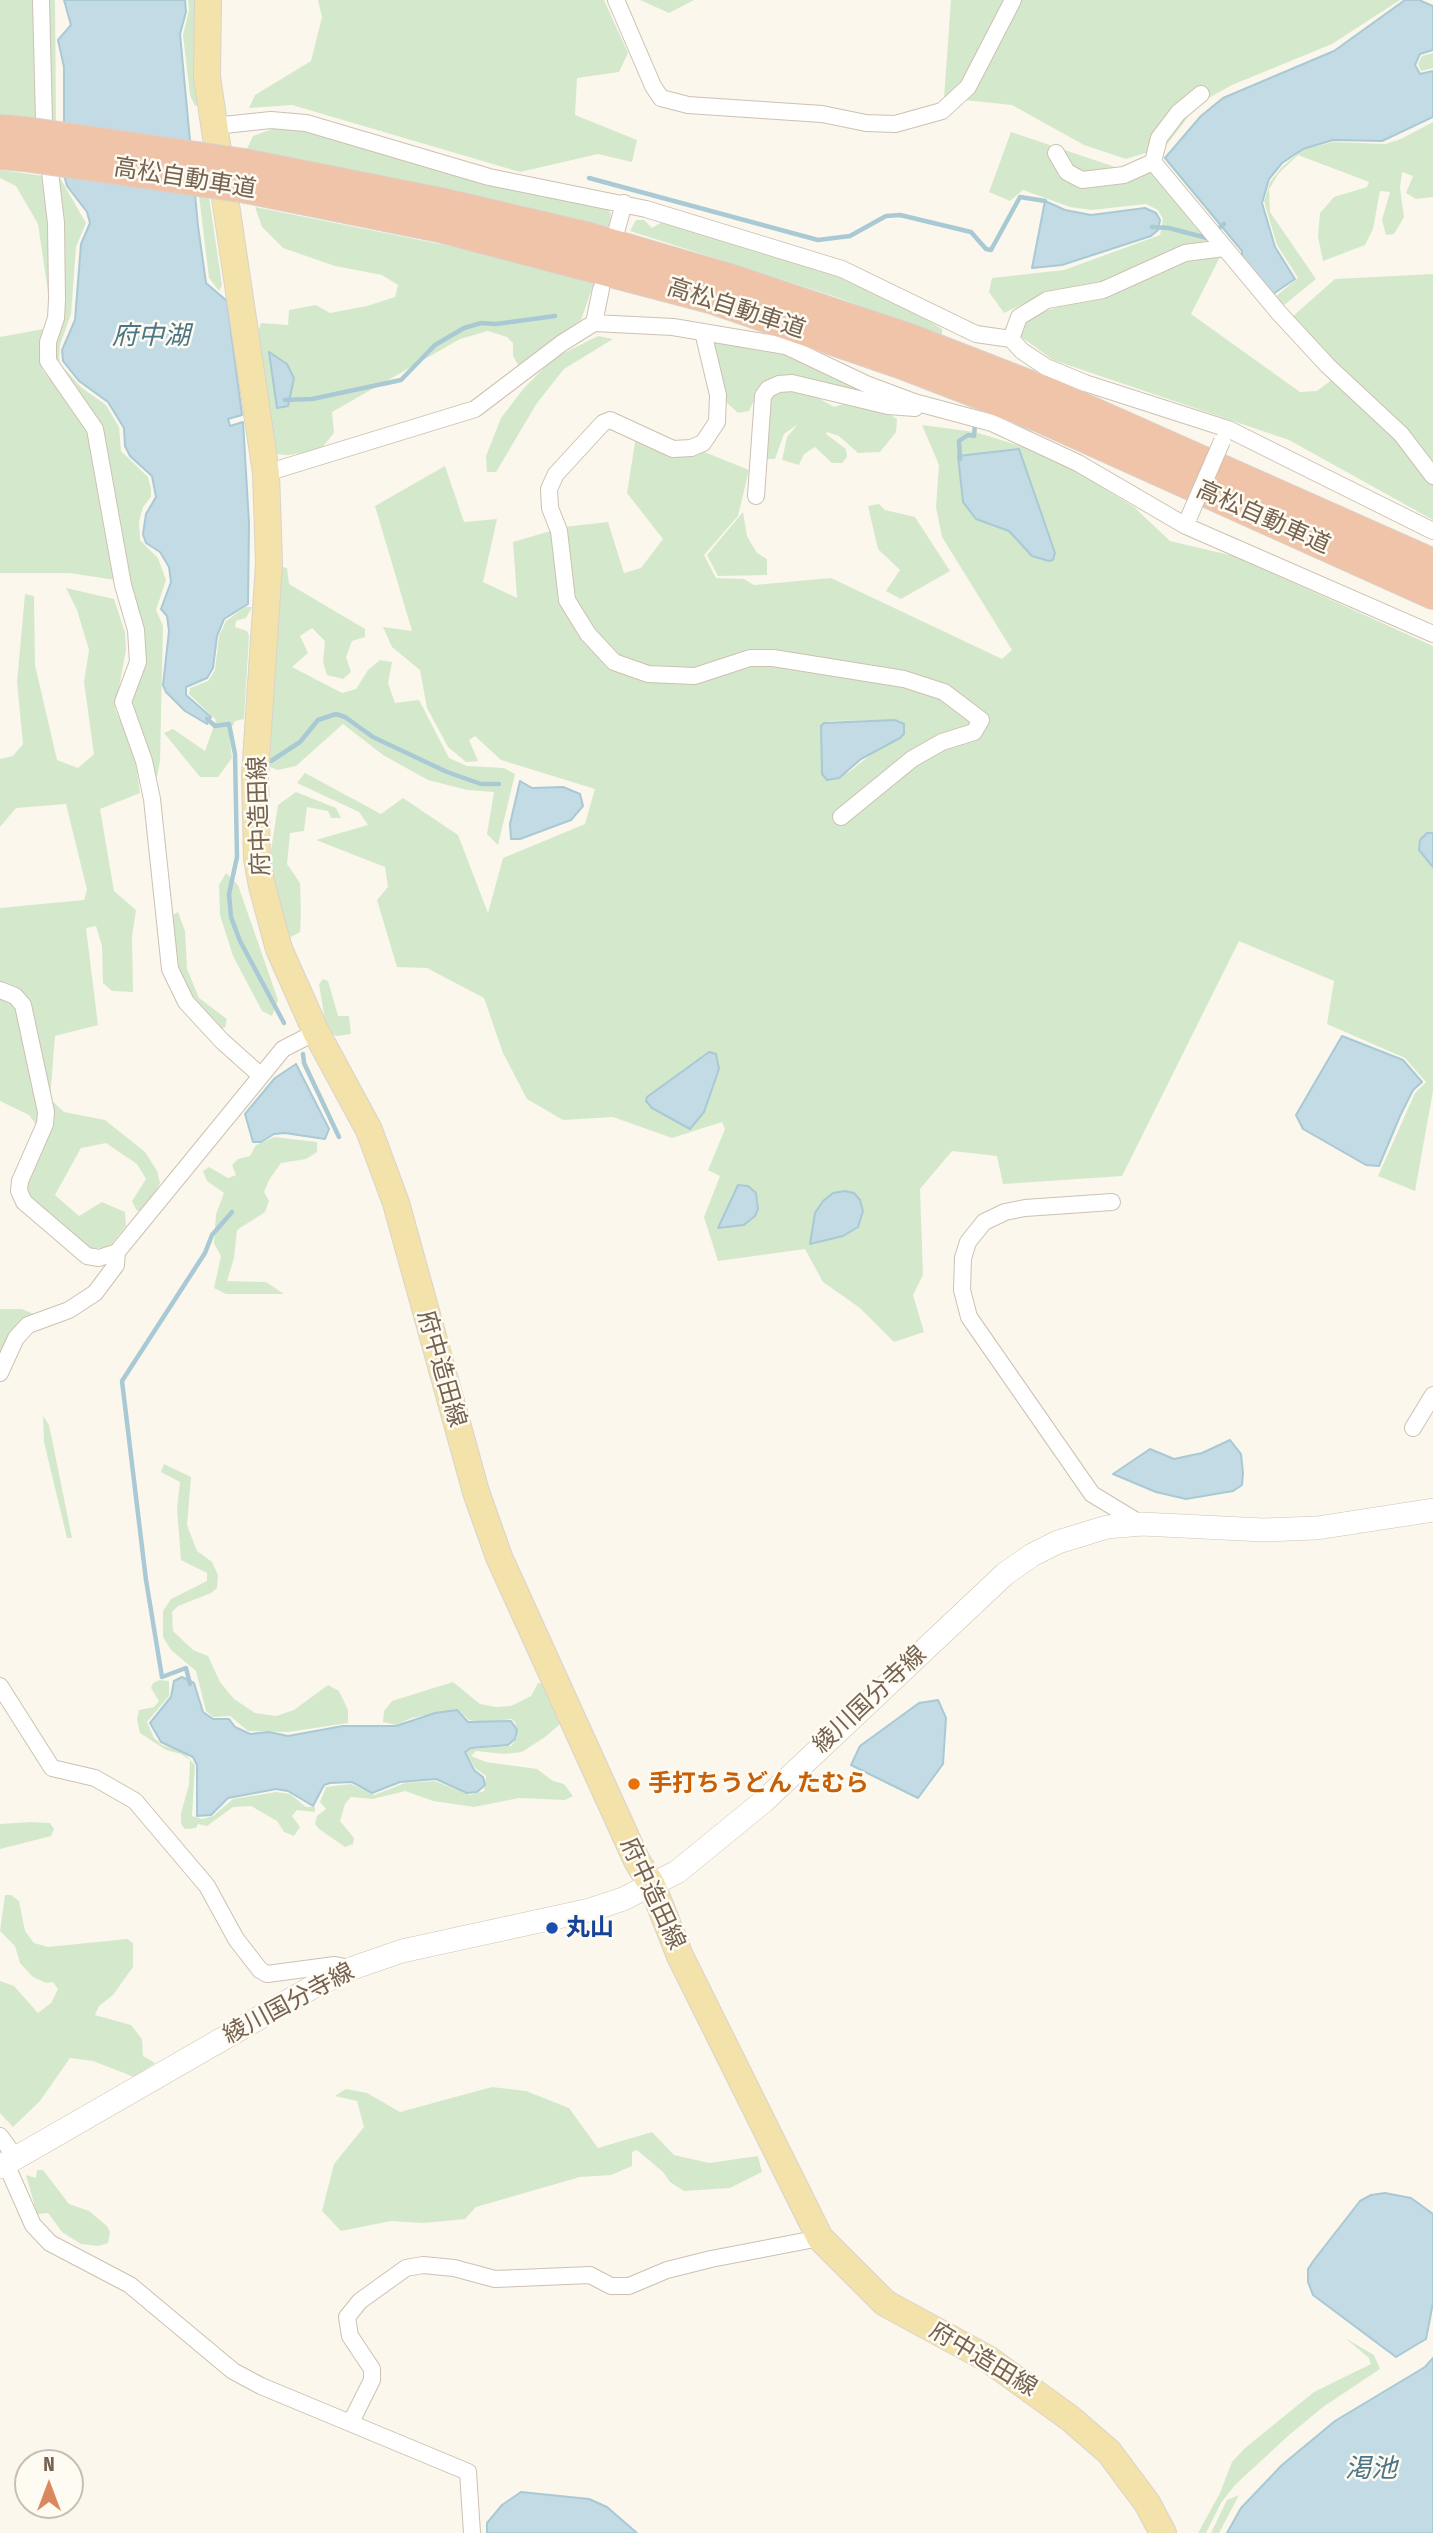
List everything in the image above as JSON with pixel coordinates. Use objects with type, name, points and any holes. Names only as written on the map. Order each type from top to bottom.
[{"type":"highway","name":"高松自動車道","points":[[12,143],[445,204],[586,237],[726,278],[900,336],[1051,394],[1433,564]]},
{"type":"highway","name":"高松自動車道","points":[[246,176],[589,264],[739,307],[903,364],[1040,417],[1433,594]]},
{"type":"main road","name":"府中造田線","points":[[208,0],[207,77],[266,473],[269,564],[256,775],[257,859],[279,949],[316,1032],[369,1130],[396,1203],[476,1492],[499,1557],[631,1848],[652,1885],[680,1956],[820,2238],[885,2303],[988,2360],[1034,2389],[1071,2419],[1109,2452],[1147,2503],[1163,2533]]},
{"type":"main road","name":"綾川国分寺線","points":[[7,2163],[310,1988],[353,1968],[402,1951],[590,1910],[652,1885],[694,1861],[764,1801],[1004,1574],[1032,1555],[1083,1533],[1317,1528],[1433,1510]]},
{"type":"street","points":[[41,0],[44,121],[56,223],[56,318],[48,342],[48,362],[95,429],[122,585],[136,630],[138,662],[123,702],[144,761],[152,799],[170,969],[186,1002],[222,1041],[260,1075]]},
{"type":"street","points":[[616,0],[653,86],[661,97],[688,105],[822,114],[866,123],[895,124],[942,111],[968,87],[1013,0]]},
{"type":"street","points":[[1153,162],[1159,138],[1178,113],[1202,94]]},
{"type":"street","points":[[214,126],[271,120],[306,122],[489,177],[624,203],[729,232],[858,274],[976,334],[1012,339],[1022,352],[1045,367],[1225,435],[1433,531]]},
{"type":"street","points":[[1056,153],[1067,172],[1082,180],[1124,175],[1153,162]]},
{"type":"street","points":[[1153,162],[1328,366],[1401,434],[1433,476]]},
{"type":"street","points":[[617,229],[624,203]]},
{"type":"street","points":[[1012,339],[1019,317],[1047,300],[1104,290],[1217,238]]},
{"type":"street","points":[[594,323],[601,289]]},
{"type":"street","points":[[266,473],[475,410],[572,336],[594,323],[673,327],[786,346],[866,384],[917,403],[992,423],[1031,439],[1188,521],[1433,634]]},
{"type":"street","points":[[703,332],[718,395],[717,422],[703,443],[691,449],[673,449],[610,420],[603,423],[556,474],[550,489],[550,508],[559,531],[567,600],[588,635],[614,662],[648,674],[695,676],[750,658],[773,658],[904,679],[944,692],[981,720],[974,732],[942,742],[912,759],[841,817]]},
{"type":"street","points":[[756,496],[763,396],[768,389],[779,383],[792,383],[888,407],[914,409],[917,403]]},
{"type":"street","points":[[1188,521],[1225,435]]},
{"type":"street","points":[[0,990],[15,996],[23,1005],[46,1112],[45,1124],[20,1181],[19,1191],[24,1202],[87,1256],[99,1258],[117,1252],[283,1049],[316,1032]]},
{"type":"street","points":[[1112,1202],[1026,1208],[1004,1212],[984,1222],[968,1242],[963,1258],[962,1290],[969,1317],[1092,1494],[1149,1530]]},
{"type":"street","points":[[0,1373],[16,1338],[28,1325],[69,1310],[95,1293],[116,1265],[117,1252]]},
{"type":"street","points":[[1413,1428],[1433,1395]]},
{"type":"street","points":[[0,1686],[52,1768],[95,1778],[135,1801],[206,1886],[236,1939],[260,1970],[267,1974],[335,1965],[353,1968]]},
{"type":"street","points":[[0,2136],[7,2163],[33,2225],[50,2244],[130,2285],[233,2371],[261,2386],[468,2472],[472,2533]]},
{"type":"street","points":[[351,2422],[372,2380],[372,2369],[350,2336],[348,2317],[360,2301],[406,2268],[423,2265],[454,2268],[495,2279],[590,2276],[611,2286],[629,2286],[667,2270],[820,2238]]},
{"type":"green space","points":[[0,0],[55,0],[56,122],[0,114]]},
{"type":"green space","points":[[188,0],[196,0],[200,104],[195,106],[190,95],[183,35],[189,10]]},
{"type":"green space","points":[[318,0],[604,0],[628,53],[619,72],[577,78],[575,115],[637,140],[632,162],[598,154],[520,172],[292,105],[249,108],[255,95],[311,61],[322,17]]},
{"type":"green space","points":[[640,0],[694,0],[669,13]]},
{"type":"green space","points":[[951,0],[1400,0],[1332,44],[1232,85],[1198,104],[1165,147],[1126,159],[1084,145],[1012,105],[944,98]]},
{"type":"green space","points":[[1433,53],[1433,68],[1421,71],[1418,64],[1422,56]]},
{"type":"green space","points":[[1433,122],[1433,197],[1416,199],[1406,193],[1413,176],[1402,172],[1400,188],[1404,217],[1394,234],[1386,235],[1382,220],[1390,192],[1380,191],[1373,229],[1365,245],[1323,261],[1318,237],[1320,213],[1334,197],[1367,187],[1369,182],[1298,155],[1279,173],[1269,189],[1270,212],[1316,279],[1284,305],[1275,297],[1298,278],[1277,245],[1264,201],[1270,182],[1281,168],[1302,150],[1333,142],[1385,144],[1401,139]]},
{"type":"green space","points":[[300,126],[606,205],[611,214],[609,227],[448,189],[246,151],[253,136],[275,128]]},
{"type":"green space","points":[[1011,132],[1130,172],[1151,168],[1213,245],[1106,284],[1048,292],[1004,313],[989,292],[992,278],[1064,270],[1160,235],[1163,219],[1158,210],[1146,204],[1092,210],[1070,207],[1023,190],[1010,201],[989,192]]},
{"type":"green space","points":[[0,170],[60,178],[86,223],[76,247],[71,314],[60,345],[59,363],[82,388],[106,405],[119,427],[121,451],[148,477],[151,489],[151,497],[143,507],[139,522],[140,540],[158,558],[166,580],[156,610],[163,626],[160,761],[156,782],[129,700],[144,662],[100,426],[54,360],[49,299],[38,224],[16,186],[0,178]]},
{"type":"green space","points":[[199,196],[209,197],[222,285],[219,291],[209,278]]},
{"type":"green space","points":[[255,207],[490,254],[594,283],[581,320],[518,365],[513,356],[513,343],[507,337],[488,331],[460,339],[332,412],[334,433],[320,450],[288,455],[274,454],[254,344],[261,323],[288,325],[289,310],[316,305],[330,313],[367,306],[395,297],[398,285],[382,275],[335,266],[283,248],[262,227]]},
{"type":"green space","points":[[636,220],[644,220],[652,228],[662,222],[681,226],[862,284],[942,329],[942,337],[839,298],[630,231]]},
{"type":"green space","points":[[1220,257],[1191,314],[1300,392],[1317,391],[1342,372],[1292,317],[1335,279],[1433,274],[1433,520],[1289,440],[1053,360],[1020,336],[1024,321],[1033,316],[1075,300],[1108,297],[1191,260]]},
{"type":"green space","points":[[43,329],[42,369],[90,430],[116,580],[69,573],[0,573],[0,337]]},
{"type":"green space","points":[[598,336],[613,339],[564,369],[537,403],[496,472],[487,472],[486,456],[501,418],[524,388],[554,358]]},
{"type":"green space","points":[[720,339],[791,353],[899,402],[807,380],[757,394],[749,411],[738,413],[725,401],[708,343]]},
{"type":"green space","points":[[784,387],[806,391],[834,407],[847,403],[886,412],[897,419],[896,432],[880,452],[858,453],[839,436],[827,432],[826,434],[846,449],[847,457],[842,463],[832,463],[815,447],[804,454],[799,465],[782,460],[787,437],[798,424],[784,434],[775,459],[767,459],[766,405],[771,395]]},
{"type":"green space","points":[[922,425],[975,432],[1030,449],[1064,464],[1134,507],[1170,541],[1234,556],[1433,646],[1433,1091],[1415,1191],[1378,1176],[1415,1093],[1426,1082],[1405,1058],[1327,1024],[1334,981],[1239,941],[1122,1176],[1003,1184],[997,1156],[952,1151],[920,1189],[923,1275],[913,1295],[924,1332],[894,1342],[860,1308],[823,1282],[805,1249],[718,1261],[704,1217],[720,1176],[708,1170],[725,1129],[722,1122],[672,1138],[613,1117],[563,1120],[527,1099],[503,1053],[484,998],[427,968],[397,967],[377,900],[388,887],[385,867],[316,840],[368,825],[359,812],[297,783],[305,773],[381,814],[403,798],[458,835],[488,913],[503,858],[585,824],[595,789],[501,760],[475,736],[469,740],[478,761],[466,762],[448,747],[427,708],[420,670],[392,647],[383,627],[412,631],[375,506],[445,466],[464,522],[497,519],[483,582],[517,598],[513,542],[564,527],[608,522],[624,573],[641,568],[663,539],[627,493],[636,436],[702,451],[749,470],[738,516],[704,555],[716,578],[744,579],[754,585],[831,578],[1002,659],[1012,650],[942,537],[936,507],[939,465]],"holes":[[[1019,449],[1033,495],[1032,556],[1009,531]],[[830,721],[901,721],[879,748],[849,772],[827,780],[822,774],[821,726]],[[687,1070],[652,1108],[651,1093]]]},
{"type":"green space","points":[[879,504],[885,510],[915,517],[950,571],[901,599],[886,591],[900,570],[878,549],[868,506]]},
{"type":"green space","points":[[743,512],[747,536],[757,553],[767,559],[767,575],[718,576],[707,555]]},
{"type":"green space","points":[[282,567],[287,568],[289,584],[365,629],[365,637],[352,641],[346,657],[351,672],[343,679],[327,675],[323,662],[325,641],[312,628],[300,636],[308,653],[292,667],[342,693],[356,689],[368,670],[380,660],[392,662],[388,683],[395,703],[419,700],[449,758],[467,766],[504,768],[515,774],[498,845],[487,834],[494,792],[467,790],[428,780],[383,755],[343,724],[296,766],[278,770],[267,766]]},
{"type":"green space","points":[[66,588],[114,599],[125,632],[126,650],[115,709],[134,750],[140,793],[100,809],[114,891],[136,910],[132,936],[133,992],[112,991],[103,983],[102,946],[96,926],[86,928],[98,1025],[55,1036],[50,1099],[64,1112],[105,1120],[145,1152],[157,1171],[160,1183],[148,1206],[137,1211],[132,1201],[146,1179],[137,1164],[106,1143],[81,1148],[55,1195],[79,1216],[102,1202],[125,1212],[126,1226],[109,1247],[88,1249],[28,1196],[25,1186],[45,1137],[29,1115],[0,1101],[0,908],[84,900],[87,890],[66,804],[16,808],[0,827],[0,759],[13,756],[23,744],[17,682],[25,594],[34,596],[35,665],[57,760],[78,768],[94,754],[84,682],[89,650],[77,610]]},
{"type":"green space","points":[[245,607],[252,607],[246,618],[236,621],[235,627],[247,631],[249,636],[244,719],[235,721],[229,733],[232,758],[218,777],[200,777],[164,733],[173,729],[205,751],[216,720],[189,694],[190,688],[208,681],[215,670],[219,636],[226,621]]},
{"type":"green space","points":[[296,792],[336,808],[341,818],[331,818],[328,811],[307,807],[304,831],[290,833],[287,864],[300,883],[301,913],[300,932],[291,937],[281,925],[269,863],[278,805]]},
{"type":"green space","points":[[226,873],[238,885],[278,1000],[272,1016],[262,1011],[233,956],[220,915],[219,885]]},
{"type":"green space","points":[[178,912],[185,931],[187,969],[199,998],[227,1019],[225,1028],[218,1028],[189,995],[177,965],[172,915]]},
{"type":"green space","points":[[323,979],[328,981],[338,1016],[349,1016],[351,1034],[337,1036],[327,1033],[319,984]]},
{"type":"green space","points":[[274,1137],[317,1142],[317,1152],[306,1159],[281,1163],[269,1180],[264,1192],[269,1201],[265,1212],[237,1230],[234,1258],[227,1281],[266,1282],[284,1294],[226,1294],[214,1288],[221,1256],[214,1243],[216,1214],[224,1193],[207,1181],[203,1171],[209,1167],[228,1178],[236,1175],[232,1165],[238,1159],[250,1156],[256,1145]]},
{"type":"green space","points":[[0,1309],[22,1309],[36,1315],[0,1359]]},
{"type":"green space","points":[[43,1416],[49,1425],[72,1538],[67,1538],[44,1442]]},
{"type":"green space","points":[[164,1464],[191,1477],[187,1525],[197,1551],[212,1562],[218,1575],[217,1588],[211,1593],[178,1606],[172,1612],[173,1631],[193,1650],[208,1656],[220,1682],[234,1699],[255,1713],[276,1716],[294,1710],[328,1685],[339,1691],[348,1710],[348,1723],[289,1732],[248,1731],[230,1716],[213,1717],[206,1711],[196,1671],[171,1650],[163,1637],[163,1611],[171,1599],[207,1581],[207,1573],[181,1560],[177,1508],[180,1482],[161,1472]]},
{"type":"green space","points":[[160,1680],[169,1681],[169,1696],[147,1722],[154,1738],[162,1745],[183,1752],[195,1765],[192,1816],[202,1819],[213,1816],[233,1799],[276,1792],[290,1794],[306,1807],[315,1807],[315,1812],[297,1810],[292,1816],[300,1827],[294,1836],[284,1832],[277,1821],[251,1806],[233,1807],[207,1826],[198,1824],[196,1828],[185,1829],[181,1824],[181,1813],[189,1785],[190,1760],[166,1750],[140,1733],[137,1719],[139,1710],[154,1707],[159,1701],[151,1688],[153,1683]]},
{"type":"green space","points":[[453,1682],[480,1704],[496,1707],[511,1706],[531,1696],[538,1683],[552,1685],[567,1718],[522,1752],[504,1754],[476,1751],[471,1756],[486,1762],[537,1769],[553,1781],[564,1784],[573,1796],[565,1800],[519,1798],[474,1807],[433,1801],[405,1791],[373,1799],[351,1797],[345,1804],[340,1821],[354,1838],[353,1844],[345,1847],[319,1829],[315,1824],[317,1816],[326,1809],[320,1802],[326,1787],[351,1784],[374,1795],[405,1783],[435,1781],[470,1795],[484,1791],[486,1776],[475,1768],[466,1752],[471,1749],[511,1746],[517,1737],[515,1722],[511,1719],[487,1723],[469,1720],[457,1709],[412,1718],[396,1725],[383,1722],[384,1711],[392,1701]]},
{"type":"green space","points":[[50,1823],[54,1829],[51,1836],[0,1849],[0,1824]]},
{"type":"green space","points":[[5,1895],[11,1895],[19,1901],[25,1931],[34,1943],[48,1947],[127,1939],[133,1943],[133,1967],[113,1995],[99,2006],[95,2015],[131,2025],[142,2039],[143,2056],[155,2063],[134,2077],[93,2061],[70,2058],[40,2101],[13,2127],[0,2113],[0,1981],[14,1986],[38,2013],[51,2003],[58,1989],[53,1982],[46,1983],[33,1977],[20,1963],[15,1946],[0,1931]]},
{"type":"green space","points":[[492,2087],[526,2091],[569,2108],[598,2148],[652,2132],[674,2155],[709,2163],[758,2156],[762,2172],[730,2188],[684,2191],[670,2182],[663,2172],[637,2150],[632,2152],[632,2166],[611,2175],[580,2177],[476,2207],[465,2219],[423,2223],[391,2221],[341,2231],[322,2211],[334,2164],[364,2127],[357,2101],[335,2096],[346,2089],[367,2093],[400,2112]]},
{"type":"green space","points":[[37,2170],[43,2170],[69,2204],[89,2211],[107,2226],[110,2232],[108,2243],[98,2246],[81,2244],[62,2232],[48,2213],[37,2214],[26,2175],[36,2178]]},
{"type":"green space","points":[[1345,2338],[1374,2355],[1380,2369],[1323,2407],[1288,2436],[1235,2485],[1221,2503],[1206,2533],[1198,2533],[1220,2493],[1232,2462],[1245,2448],[1314,2392],[1371,2364],[1369,2358]]},
{"type":"green space","points":[[1239,2495],[1219,2533],[1211,2533],[1227,2500]]},
{"type":"water","name":"府中湖","points":[[64,0],[185,0],[186,12],[180,34],[198,226],[206,283],[227,301],[242,415],[228,419],[230,426],[243,422],[249,523],[248,604],[224,619],[217,636],[213,668],[207,678],[186,687],[186,695],[211,717],[207,724],[185,711],[166,692],[163,685],[169,631],[167,616],[161,609],[171,582],[169,567],[160,552],[146,543],[143,534],[146,514],[156,497],[152,476],[130,456],[125,446],[124,428],[108,402],[79,381],[63,361],[62,350],[75,320],[81,244],[90,223],[87,212],[67,186],[64,175],[64,67],[58,40],[71,25]]},
{"type":"water","points":[[1405,0],[1419,0],[1433,6],[1433,50],[1420,54],[1415,65],[1420,74],[1433,71],[1433,117],[1382,141],[1333,140],[1303,149],[1282,163],[1269,179],[1262,203],[1275,247],[1295,279],[1273,294],[1242,259],[1242,251],[1165,158],[1201,116],[1223,98],[1334,51]]},
{"type":"water","points":[[1045,201],[1065,210],[1091,215],[1145,208],[1156,213],[1160,220],[1158,230],[1151,236],[1062,265],[1032,268]]},
{"type":"water","points":[[269,352],[287,364],[294,378],[288,406],[277,408]]},
{"type":"water","points":[[1019,449],[1055,553],[1053,560],[1032,556],[1009,531],[976,519],[963,502],[958,456]]},
{"type":"water","points":[[895,720],[904,724],[904,734],[900,738],[861,759],[839,778],[827,780],[822,774],[821,726],[824,723]]},
{"type":"water","points":[[520,781],[532,788],[563,787],[580,794],[583,806],[571,820],[520,839],[511,839],[510,824]]},
{"type":"water","points":[[1427,833],[1433,833],[1433,867],[1419,850],[1420,840]]},
{"type":"water","points":[[1342,1036],[1403,1060],[1422,1082],[1413,1090],[1379,1166],[1366,1165],[1303,1129],[1296,1115]]},
{"type":"water","points":[[709,1052],[716,1054],[719,1069],[704,1112],[690,1129],[652,1108],[646,1101],[647,1097]]},
{"type":"water","points":[[296,1064],[329,1129],[325,1139],[285,1133],[274,1134],[261,1142],[253,1142],[245,1114],[275,1078]]},
{"type":"water","points":[[738,1185],[748,1186],[756,1193],[758,1209],[755,1216],[744,1225],[718,1228]]},
{"type":"water","points":[[833,1193],[854,1193],[860,1200],[863,1211],[858,1227],[843,1236],[810,1244],[815,1213]]},
{"type":"water","points":[[1230,1440],[1241,1454],[1243,1473],[1242,1485],[1233,1491],[1186,1499],[1156,1492],[1113,1474],[1150,1449],[1174,1459],[1202,1453]]},
{"type":"water","points":[[182,1677],[194,1683],[203,1712],[213,1719],[229,1719],[235,1727],[250,1734],[269,1732],[288,1736],[343,1726],[396,1726],[435,1713],[457,1710],[468,1722],[511,1721],[517,1730],[515,1739],[508,1745],[471,1748],[465,1752],[474,1770],[483,1777],[485,1785],[477,1792],[467,1793],[436,1779],[400,1782],[372,1793],[352,1782],[330,1783],[324,1785],[313,1806],[288,1791],[276,1789],[228,1798],[211,1815],[197,1816],[197,1765],[193,1757],[161,1742],[150,1723],[171,1697],[174,1681]]},
{"type":"water","points":[[938,1700],[946,1718],[943,1764],[918,1798],[851,1765],[860,1746],[919,1703]]},
{"type":"water","points":[[1385,2193],[1411,2198],[1433,2214],[1433,2303],[1426,2339],[1396,2357],[1313,2295],[1308,2282],[1308,2269],[1360,2201],[1371,2195]]},
{"type":"water","name":"渇池","points":[[1433,2358],[1433,2533],[1227,2533],[1241,2508],[1282,2465],[1335,2421],[1425,2367]]},
{"type":"water","points":[[521,2492],[589,2499],[607,2507],[637,2533],[487,2533],[487,2523],[502,2505]]},
{"type":"waterway","points":[[589,178],[818,240],[850,236],[886,216],[900,215],[971,232],[986,249],[991,250],[1020,197],[1045,201]]},
{"type":"waterway","points":[[1152,227],[1169,228],[1207,238],[1224,224]]},
{"type":"waterway","points":[[285,400],[312,399],[401,380],[435,345],[464,328],[481,323],[496,324],[555,316]]},
{"type":"waterway","points":[[960,459],[959,441],[968,435],[974,436],[975,424]]},
{"type":"waterway","points":[[271,761],[300,742],[318,720],[336,714],[345,717],[373,737],[447,772],[481,784],[499,784]]},
{"type":"waterway","points":[[207,719],[215,726],[229,724],[235,754],[237,857],[229,894],[231,917],[240,941],[284,1023]]},
{"type":"waterway","points":[[303,1054],[304,1063],[339,1137]]},
{"type":"waterway","points":[[190,1684],[186,1668],[162,1677],[146,1580],[122,1381],[205,1253],[212,1235],[232,1212]]},
{"type":"place","name":"手打ちうどん たむら","points":[[634,1784]]},
{"type":"place","name":"丸山","points":[[552,1928]]}]
